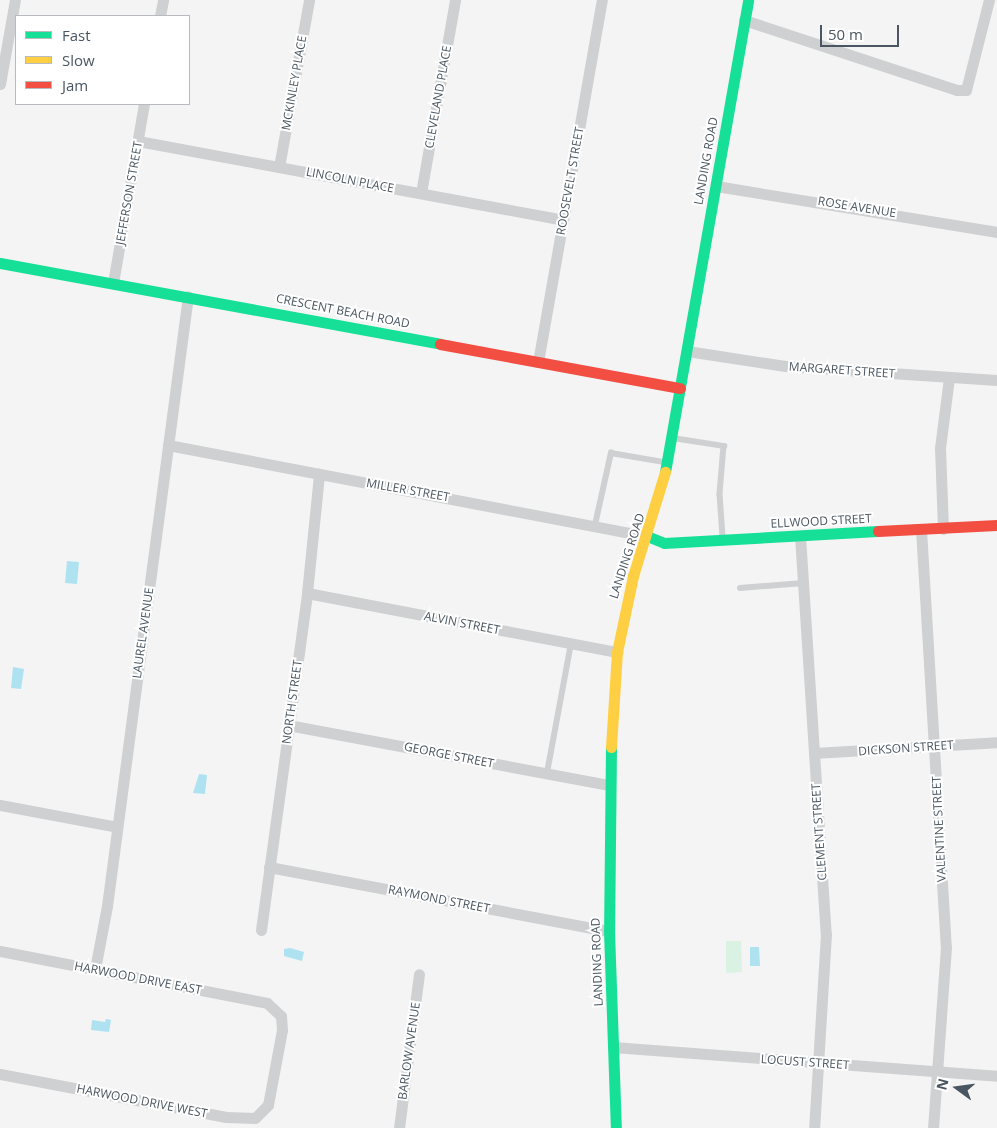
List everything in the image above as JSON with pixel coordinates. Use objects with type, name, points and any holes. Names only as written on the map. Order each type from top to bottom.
[{"type":"street","points":[[0,84],[15,0]]},
{"type":"street","points":[[160,15],[163,0]]},
{"type":"street","name":"MCKINLEY PLACE","points":[[280,167],[309,0]]},
{"type":"street","name":"CLEVELAND PLACE","points":[[421,193],[455,0]]},
{"type":"street","name":"ROOSEVELT STREET","points":[[538,362],[602,0]]},
{"type":"street","name":"LANDING ROAD","points":[[616,1128],[609,931],[610,785],[617,652],[624,611],[662,490],[748,0]]},
{"type":"street","points":[[744,20],[957,90],[966,90],[969,86],[989,0]]},
{"type":"street","name":"JEFFERSON STREET","points":[[113,283],[144,105]]},
{"type":"street","name":"LINCOLN PLACE","points":[[138,141],[563,220]]},
{"type":"street","name":"ROSE AVENUE","points":[[716,186],[997,232]]},
{"type":"street","name":"CRESCENT BEACH ROAD","points":[[0,263],[188,296],[680,388]]},
{"type":"street","name":"LAUREL AVENUE","points":[[95,969],[117,827],[188,296]]},
{"type":"street","name":"MARGARET STREET","points":[[687,351],[785,366],[997,380]]},
{"type":"street","points":[[943,529],[940,448],[949,378]]},
{"type":"street","name":"MILLER STREET","points":[[168,445],[647,536]]},
{"type":"street","name":"NORTH STREET","points":[[261,930],[306,593],[319,474]]},
{"type":"street","name":"ELLWOOD STREET","points":[[647,536],[664,544],[997,525]]},
{"type":"street","name":"VALENTINE STREET","points":[[921,529],[946,947],[933,1128]]},
{"type":"street","name":"CLEMENT STREET","points":[[800,536],[826,934],[814,1128]]},
{"type":"street","name":"ALVIN STREET","points":[[306,593],[617,652]]},
{"type":"street","name":"GEORGE STREET","points":[[288,724],[610,785]]},
{"type":"street","name":"DICKSON STREET","points":[[814,753],[997,742]]},
{"type":"street","points":[[0,805],[117,827]]},
{"type":"street","name":"RAYMOND STREET","points":[[269,867],[609,931]]},
{"type":"street","name":"HARWOOD DRIVE EAST","points":[[0,951],[251,999],[275,1008]]},
{"type":"street","name":"BARLOW AVENUE","points":[[399,1128],[419,974]]},
{"type":"street","name":"HARWOOD DRIVE WEST","points":[[0,1074],[226,1118],[255,1118],[268,1105],[273,1087],[282,1030],[281,1016],[275,1008]]},
{"type":"street","name":"LOCUST STREET","points":[[613,1047],[997,1076]]},
{"type":"lane","points":[[671,438],[724,446],[720,494],[723,540]]},
{"type":"lane","points":[[595,525],[612,452],[666,463]]},
{"type":"lane","points":[[740,588],[804,583]]},
{"type":"lane","points":[[548,773],[572,644]]},
{"type":"green space","points":[[726,941],[741,941],[742,972],[726,973]]},
{"type":"water","points":[[67,561],[79,562],[77,584],[65,583]]},
{"type":"water","points":[[13,667],[24,669],[21,689],[11,688]]},
{"type":"water","points":[[199,774],[207,775],[205,794],[193,793]]},
{"type":"water","points":[[750,947],[759,947],[760,966],[750,966]]},
{"type":"water","points":[[290,948],[304,952],[302,961],[284,956],[284,949]]},
{"type":"water","points":[[106,1019],[111,1020],[109,1032],[91,1030],[92,1020],[105,1022]]},
{"type":"traffic: fast","points":[[665,472],[748,0]]},
{"type":"traffic: fast","points":[[0,263],[440,344]]},
{"type":"traffic: fast","points":[[647,536],[664,543],[878,531]]},
{"type":"traffic: fast","points":[[611,747],[609,931],[616,1128]]},
{"type":"traffic: slow","points":[[611,747],[617,652],[633,576],[665,472]]},
{"type":"traffic: jam","points":[[440,344],[680,388]]},
{"type":"traffic: jam","points":[[878,531],[997,525]]}]
